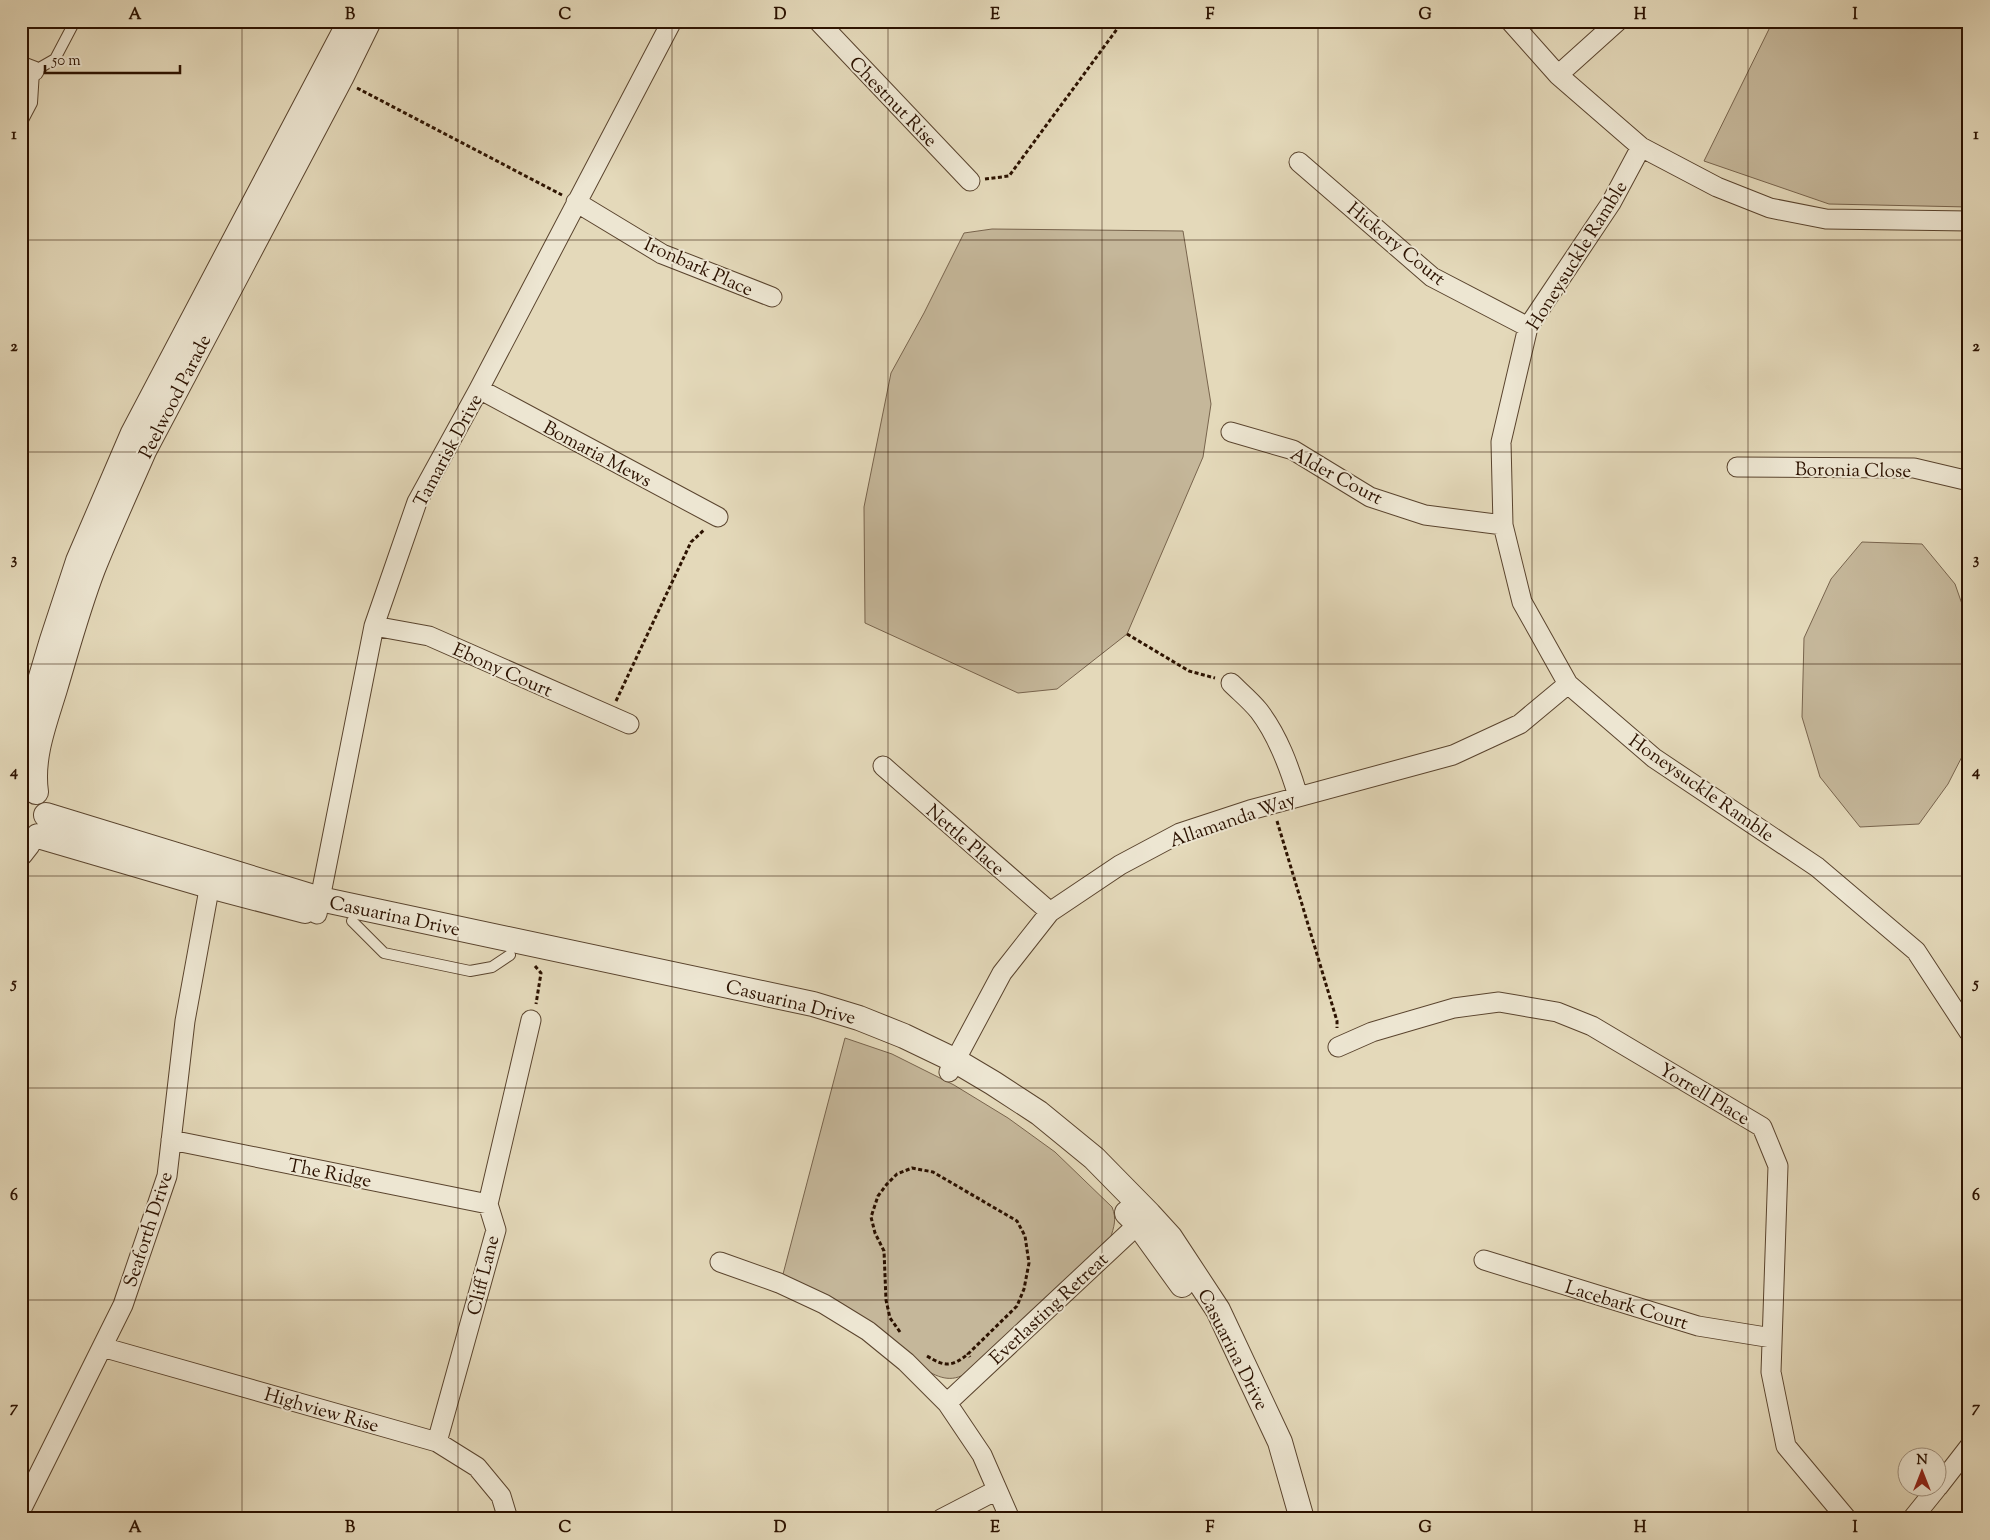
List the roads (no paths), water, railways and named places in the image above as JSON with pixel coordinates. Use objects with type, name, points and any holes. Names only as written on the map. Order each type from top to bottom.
[{"type":"street","name":"Peelwood Parade","points":[[21,744],[78,561],[129,442],[350,21]]},
{"type":"street","name":"Peelwood Parade","points":[[29,788],[34,775],[38,748],[49,710],[93,571],[144,451],[341,78],[369,21]]},
{"type":"street","name":"Tamarisk Drive","points":[[318,907],[374,626],[417,502],[479,389],[672,21]]},
{"type":"street","name":"Chestnut Rise","points":[[818,21],[970,181]]},
{"type":"street","points":[[1510,21],[1558,74],[1641,146],[1717,188],[1770,208],[1826,220],[1969,221]]},
{"type":"street","points":[[1558,74],[1618,21]]},
{"type":"street","name":"Honeysuckle Ramble","points":[[1641,146],[1611,203],[1528,327],[1501,442],[1503,525],[1522,602],[1568,684],[1654,758],[1817,867],[1916,952],[1969,1032]]},
{"type":"street","name":"Hickory Court","points":[[1299,162],[1432,276],[1528,327]]},
{"type":"street","name":"Ironbark Place","points":[[576,202],[662,254],[772,297]]},
{"type":"street","name":"Bomaria Mews","points":[[479,389],[718,517]]},
{"type":"street","name":"Alder Court","points":[[1231,432],[1293,450],[1370,497],[1425,515],[1503,525]]},
{"type":"street","name":"Boronia Close","points":[[1737,467],[1914,468],[1969,481]]},
{"type":"street","name":"Ebony Court","points":[[374,626],[429,636],[629,724]]},
{"type":"street","points":[[1231,683],[1258,710],[1272,732],[1286,759],[1298,796]]},
{"type":"street","name":"Allamanda Way","points":[[952,1067],[1002,973],[1050,912],[1120,865],[1180,833],[1298,796],[1453,755],[1520,724],[1568,684]]},
{"type":"street","name":"Nettle Place","points":[[883,766],[1050,912]]},
{"type":"street","points":[[29,788],[45,807],[31,839]]},
{"type":"street","name":"Casuarina Drive","points":[[31,839],[212,877],[318,907],[813,1004],[859,1018],[886,1029],[952,1067],[1050,1140],[1096,1182],[1144,1219],[1170,1236],[1218,1310],[1280,1442],[1302,1519]]},
{"type":"street","name":"Seaforth Drive","points":[[21,1510],[123,1305],[167,1176],[186,1021],[212,877]]},
{"type":"street","name":"Casuarina Drive","points":[[318,907],[352,921],[790,1012],[847,1028],[952,1067]]},
{"type":"street","name":"Yorrell Place","points":[[1338,1047],[1372,1032],[1454,1008],[1499,1002],[1557,1012],[1592,1026],[1762,1127],[1778,1166],[1771,1372],[1786,1446],[1847,1519]]},
{"type":"street","points":[[488,1204],[531,1020]]},
{"type":"street","name":"The Ridge","points":[[171,1140],[488,1204]]},
{"type":"street","name":"Cliff Lane","points":[[437,1442],[496,1230],[488,1204]]},
{"type":"street","name":"Casuarina Drive","points":[[1144,1219],[1169,1266],[1204,1320],[1251,1412],[1280,1494],[1286,1519]]},
{"type":"street","name":"Everlasting Retreat","points":[[947,1403],[1144,1219]]},
{"type":"street","name":"Lacebark Court","points":[[1484,1260],[1698,1326],[1772,1338]]},
{"type":"street","points":[[720,1262],[779,1284],[824,1304],[868,1331],[906,1362],[947,1403],[982,1455],[1010,1519]]},
{"type":"street","name":"Highview Rise","points":[[102,1347],[437,1442],[478,1467],[501,1496],[508,1519]]},
{"type":"street","points":[[1948,1473],[1969,1447]]},
{"type":"street","points":[[941,1519],[997,1490]]},
{"type":"street","points":[[1912,1519],[1928,1498]]},
{"type":"lane","points":[[21,124],[32,103],[28,68],[55,59],[75,21]]}]
